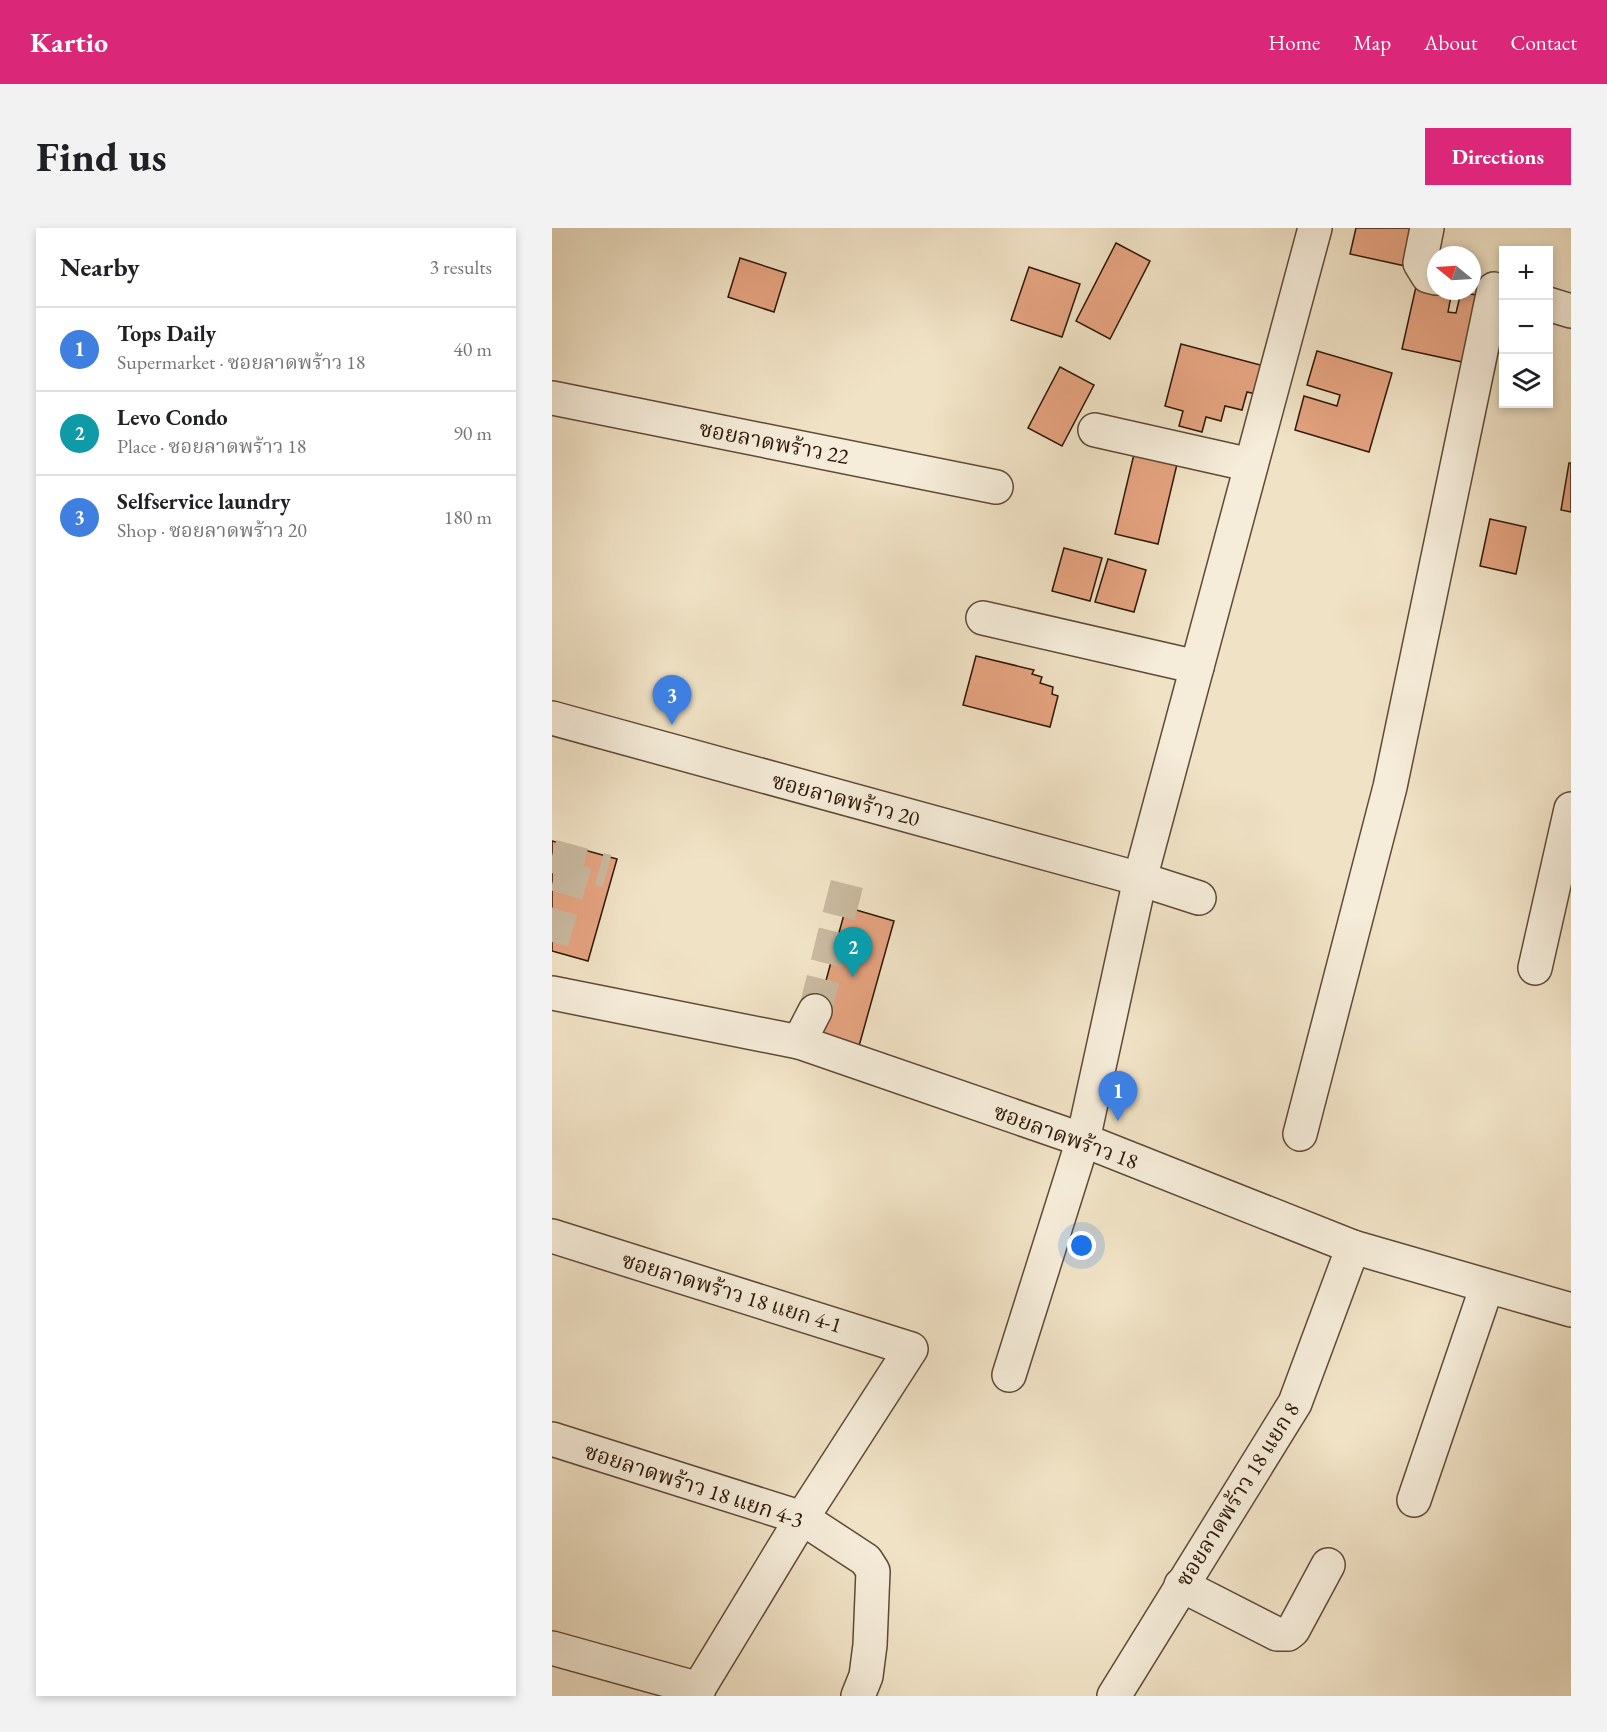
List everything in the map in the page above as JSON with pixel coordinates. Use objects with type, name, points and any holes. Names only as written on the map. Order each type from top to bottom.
[{"type":"street","points":[[1009,1375],[1083,1140],[1140,879],[1315,228]]},
{"type":"street","points":[[1426,228],[1420,263],[1427,274]]},
{"type":"street","points":[[1300,1134],[1390,787],[1490,289]]},
{"type":"street","points":[[1553,305],[1571,310]]},
{"type":"street","name":"ซอยลาดพร้าว 22","points":[[552,398],[996,487]]},
{"type":"street","points":[[1095,430],[1251,465]]},
{"type":"street","points":[[983,618],[1197,667]]},
{"type":"street","name":"ซอยลาดพร้าว 20","points":[[552,718],[1140,879],[1199,898]]},
{"type":"street","points":[[1534,968],[1571,809]]},
{"type":"street","name":"ซอยลาดพร้าว 18","points":[[552,993],[799,1042],[1083,1140],[1353,1248],[1571,1310]]},
{"type":"street","points":[[799,1042],[815,1011]]},
{"type":"street","name":"ซอยลาดพร้าว 18 แยก 4-1","points":[[552,1236],[911,1349],[802,1518]]},
{"type":"street","name":"ซอยลาดพร้าว 18 แยก 8","points":[[1114,1696],[1295,1403],[1353,1248]]},
{"type":"street","points":[[1414,1500],[1487,1286]]},
{"type":"street","name":"ซอยลาดพร้าว 18 แยก 4-3","points":[[552,1439],[802,1518],[866,1560],[873,1572],[869,1660],[866,1676],[858,1696]]},
{"type":"street","points":[[552,1648],[696,1693],[802,1518]]},
{"type":"street","points":[[1181,1585],[1277,1634],[1285,1634],[1293,1630],[1328,1565]]},
{"type":"building","points":[[1356,228],[1419,228],[1410,267],[1350,254]]},
{"type":"building","points":[[1116,243],[1150,261],[1110,339],[1076,321]]},
{"type":"building","points":[[740,258],[786,273],[774,312],[728,297]]},
{"type":"building","points":[[1029,267],[1080,284],[1062,337],[1011,320]]},
{"type":"building","points":[[1417,282],[1427,287],[1427,300],[1450,300],[1448,312],[1456,313],[1459,300],[1480,300],[1467,363],[1402,349]]},
{"type":"building","points":[[1181,344],[1268,367],[1260,395],[1247,392],[1242,410],[1225,406],[1221,421],[1206,417],[1202,432],[1179,426],[1183,411],[1165,406]]},
{"type":"building","points":[[1317,351],[1392,373],[1369,452],[1295,430],[1304,396],[1337,406],[1340,395],[1307,385]]},
{"type":"building","points":[[1060,367],[1094,385],[1062,446],[1028,428]]},
{"type":"building","points":[[1135,450],[1178,460],[1158,544],[1115,534]]},
{"type":"building","points":[[1569,463],[1571,463],[1571,512],[1561,510]]},
{"type":"building","points":[[1490,519],[1526,527],[1516,574],[1480,566]]},
{"type":"building","points":[[1064,548],[1102,558],[1090,601],[1052,591]]},
{"type":"building","points":[[1108,559],[1146,570],[1134,612],[1095,602]]},
{"type":"building","points":[[976,656],[1034,670],[1032,674],[1042,677],[1040,683],[1053,687],[1052,694],[1058,696],[1050,727],[963,705]]},
{"type":"building","points":[[552,841],[617,859],[588,961],[552,951]]},
{"type":"building","points":[[846,907],[894,921],[859,1046],[812,1032]]},
{"type":"tunnel","points":[[552,856],[607,871]]},
{"type":"tunnel","points":[[552,942],[576,862]]},
{"type":"tunnel","points":[[815,1011],[847,883]]},
{"type":"place","name":"Selfservice laundry","points":[[672,725]]},
{"type":"place","name":"Levo Condo","points":[[853,977]]},
{"type":"place","name":"Tops Daily","points":[[1118,1121]]}]
